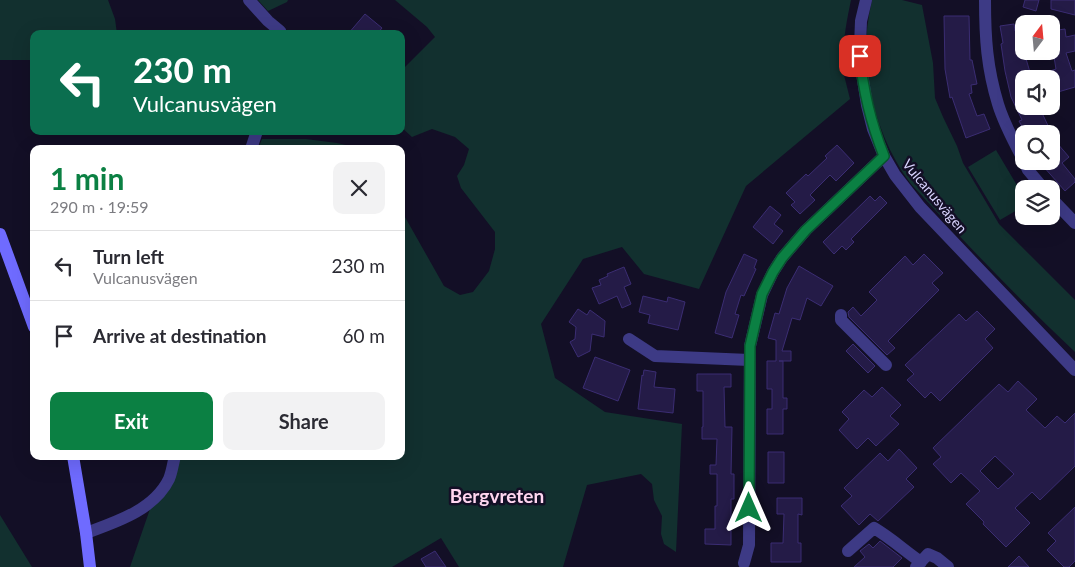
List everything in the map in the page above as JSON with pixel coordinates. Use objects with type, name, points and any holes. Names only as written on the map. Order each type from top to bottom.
[{"type":"street","points":[[249,0],[279,30]]},
{"type":"street","name":"Vulcanusvägen","points":[[866,0],[860,46],[861,67],[873,129],[884,156],[895,175],[920,207],[1075,370]]},
{"type":"street","points":[[986,0],[985,38],[992,83],[998,106],[1015,143]]},
{"type":"street","points":[[744,563],[749,545],[749,360],[750,346],[762,294],[782,258],[806,230],[884,156]]},
{"type":"street","points":[[1028,170],[1036,180]]},
{"type":"street","points":[[1060,207],[1075,223]]},
{"type":"street","points":[[0,234],[30,316]]},
{"type":"street","points":[[841,315],[841,320],[886,366]]},
{"type":"street","points":[[629,339],[655,356],[749,360]]},
{"type":"street","points":[[74,460],[90,567]]},
{"type":"street","points":[[86,533],[111,524],[146,506],[169,479],[174,460]]},
{"type":"street","points":[[848,552],[874,528],[893,540],[919,564],[928,554],[937,558],[948,567]]},
{"type":"green space","points":[[0,0],[108,0],[115,19],[116,30],[30,30],[30,60],[0,60]]},
{"type":"green space","points":[[258,0],[288,0],[268,11]]},
{"type":"green space","points":[[395,0],[851,0],[843,56],[844,75],[850,99],[746,186],[699,289],[644,274],[622,247],[583,259],[541,324],[555,378],[605,412],[682,424],[676,552],[664,544],[661,534],[662,516],[654,500],[652,484],[641,474],[587,485],[563,567],[459,567],[441,538],[392,567],[130,567],[151,506],[178,460],[405,460],[405,217],[444,286],[460,295],[473,292],[489,271],[495,249],[495,232],[461,188],[457,176],[464,165],[469,149],[455,137],[432,129],[412,137],[405,131],[405,67],[435,37],[427,27]]},
{"type":"green space","points":[[872,0],[902,0],[922,5],[933,63],[935,98],[963,163],[999,224],[1075,300],[1075,352],[951,227],[911,184],[896,161],[884,137],[872,98],[867,73],[866,41]]},
{"type":"green space","points":[[262,139],[306,139],[346,145],[260,145]]},
{"type":"green space","points":[[996,150],[1015,182],[1015,211],[1000,220],[968,167]]},
{"type":"green space","points":[[0,515],[32,567],[0,567]]},
{"type":"building","points":[[1025,0],[1039,0],[1036,11],[1023,7]]},
{"type":"building","points":[[1051,0],[1075,0],[1075,15],[1051,9]]},
{"type":"building","points":[[365,14],[382,28],[380,30],[351,30]]},
{"type":"building","points":[[944,16],[969,16],[970,60],[972,60],[977,84],[971,85],[972,93],[969,94],[977,116],[984,114],[990,129],[966,138],[952,97],[950,98],[945,69]]},
{"type":"building","points":[[1014,24],[1015,60],[1026,60],[1029,70],[1015,70],[1015,105],[1011,97],[1005,71],[1000,26]]},
{"type":"building","points":[[1065,29],[1066,37],[1075,35],[1075,51],[1066,53],[1072,71],[1075,70],[1075,87],[1060,91],[1060,70],[1053,70],[1056,69],[1054,60],[1060,60],[1060,30]]},
{"type":"building","points":[[1020,115],[1043,115],[1048,125],[1021,125],[1019,121],[1022,120]]},
{"type":"building","points":[[837,145],[854,163],[836,181],[830,175],[810,195],[815,200],[800,214],[791,205],[795,202],[786,193],[806,174],[808,176],[827,158],[825,156]]},
{"type":"building","points":[[1060,146],[1069,157],[1062,163],[1075,179],[1075,182],[1065,191],[1060,185],[1060,180],[1055,180],[1047,170],[1060,170]]},
{"type":"building","points":[[870,196],[875,201],[880,196],[887,203],[851,239],[854,242],[846,250],[842,246],[834,254],[823,242]]},
{"type":"building","points":[[770,206],[781,215],[774,224],[783,231],[773,244],[753,227]]},
{"type":"building","points":[[744,254],[757,260],[754,268],[756,269],[744,296],[741,295],[735,314],[739,315],[732,338],[715,333],[726,292]]},
{"type":"building","points":[[924,254],[943,273],[932,283],[939,290],[888,341],[895,348],[887,355],[849,317],[848,312],[853,307],[861,316],[877,300],[869,292],[905,256],[913,265]]},
{"type":"building","points":[[799,266],[833,286],[821,306],[807,298],[800,320],[792,318],[782,351],[791,351],[791,361],[783,361],[783,398],[787,398],[787,409],[783,409],[783,434],[767,434],[767,409],[772,409],[772,389],[767,389],[767,361],[776,361],[776,340],[768,338],[775,313],[779,314],[787,288]]},
{"type":"building","points":[[624,267],[631,284],[624,287],[631,304],[622,308],[617,296],[599,304],[592,288],[601,285],[599,280],[608,276],[607,274]]},
{"type":"building","points":[[643,296],[667,302],[668,297],[685,302],[678,330],[648,323],[650,315],[639,312]]},
{"type":"building","points":[[578,309],[587,315],[590,310],[605,321],[604,337],[592,334],[590,351],[578,357],[570,342],[575,339],[576,327],[569,322]]},
{"type":"building","points":[[977,311],[995,329],[985,339],[993,348],[940,401],[931,392],[925,398],[907,380],[914,374],[905,365],[959,314],[966,321]]},
{"type":"building","points":[[853,344],[875,366],[868,373],[846,351]]},
{"type":"building","points":[[595,357],[630,370],[618,401],[583,388]]},
{"type":"building","points":[[644,370],[656,372],[654,387],[675,389],[673,413],[638,409]]},
{"type":"building","points":[[697,374],[731,374],[731,387],[724,387],[725,427],[732,427],[731,474],[734,474],[734,499],[731,499],[731,545],[705,544],[705,529],[715,529],[717,474],[710,474],[710,465],[716,465],[717,439],[702,439],[703,391],[697,391]]},
{"type":"building","points":[[1018,381],[1037,399],[1026,410],[1045,428],[1057,416],[1065,423],[1075,413],[1075,466],[1040,500],[1032,492],[1015,508],[1030,523],[1006,547],[966,504],[980,491],[961,473],[951,483],[933,464],[941,457],[933,448],[999,384],[1008,392]],"holes":[[[995,456],[1014,474],[998,489],[980,471]]]},
{"type":"building","points":[[882,387],[901,405],[890,416],[899,424],[876,446],[868,438],[857,449],[839,430],[849,419],[842,412],[864,390],[872,397]]},
{"type":"building","points":[[899,449],[917,468],[906,479],[914,487],[878,521],[870,514],[859,525],[841,506],[852,496],[844,488],[880,453],[888,461]]},
{"type":"building","points":[[768,452],[784,452],[784,483],[768,483]]},
{"type":"building","points":[[777,498],[802,498],[802,515],[798,514],[798,543],[801,543],[801,562],[771,562],[771,543],[783,543],[784,514],[777,514]]},
{"type":"building","points":[[1075,507],[1075,561],[1069,567],[1064,567],[1047,550],[1056,541],[1048,533]]},
{"type":"building","points":[[880,541],[902,558],[893,567],[854,567],[865,557],[860,551],[869,544],[873,548]]},
{"type":"building","points":[[435,551],[446,567],[426,567],[421,559]]},
{"type":"building","points":[[1019,556],[1029,567],[1008,567]]},
{"type":"district","name":"Bergvreten","points":[[497,495]]},
{"type":"route","points":[[749,508],[749,360],[750,346],[762,294],[782,258],[806,230],[884,156],[873,129],[867,104],[860,56]]}]
